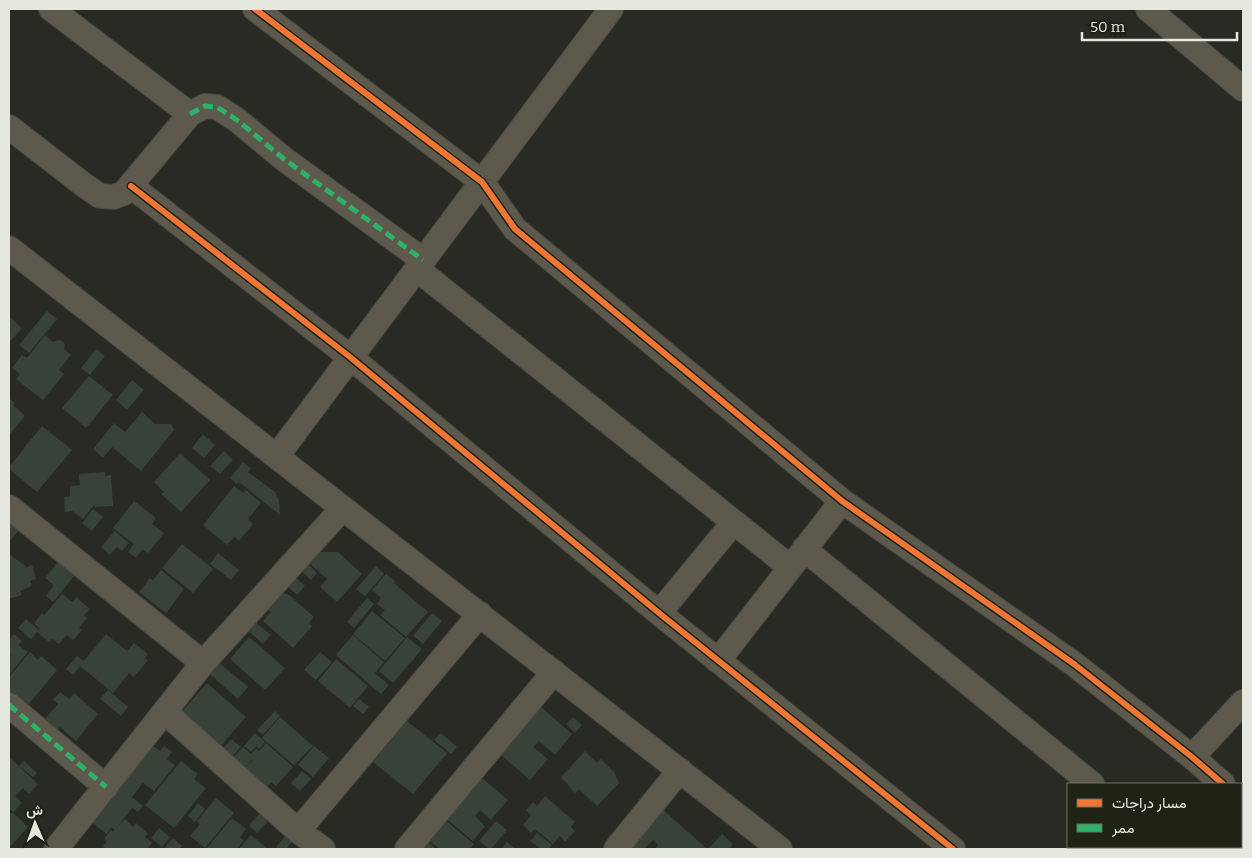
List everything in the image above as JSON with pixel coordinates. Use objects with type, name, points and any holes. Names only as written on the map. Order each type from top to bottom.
[{"type":"street","points":[[51,9],[190,114]]},
{"type":"street","points":[[255,9],[482,182],[515,229],[842,501],[1074,664],[1223,783]]},
{"type":"street","points":[[277,456],[611,9]]},
{"type":"street","points":[[1148,9],[1243,89]]},
{"type":"street","points":[[9,126],[100,196],[114,197],[124,193],[131,186],[190,114],[205,106],[217,107],[237,120],[284,159],[420,264],[734,522],[797,558],[1091,783]]},
{"type":"street","points":[[131,186],[350,357],[659,613],[953,849]]},
{"type":"street","points":[[9,248],[780,849]]},
{"type":"street","points":[[718,661],[842,501]]},
{"type":"street","points":[[9,507],[204,663]]},
{"type":"street","points":[[62,847],[106,787],[204,663],[342,509]]},
{"type":"street","points":[[659,613],[734,522]]},
{"type":"street","points":[[298,831],[480,614]]},
{"type":"street","points":[[407,849],[554,672]]},
{"type":"street","points":[[1192,757],[1243,702]]},
{"type":"street","points":[[9,705],[106,787]]},
{"type":"street","points":[[166,712],[298,831],[323,849]]},
{"type":"street","points":[[616,849],[680,770]]},
{"type":"building","points":[[47,311],[57,319],[29,353],[19,345]]},
{"type":"building","points":[[9,316],[22,328],[9,343]]},
{"type":"building","points":[[45,335],[53,342],[63,341],[64,349],[71,355],[59,370],[64,374],[43,400],[16,379],[20,374],[12,368],[22,355],[27,358]]},
{"type":"building","points":[[96,349],[105,356],[90,375],[81,368]]},
{"type":"building","points":[[89,376],[113,395],[86,428],[62,408]]},
{"type":"building","points":[[132,380],[144,390],[127,410],[116,400]]},
{"type":"building","points":[[9,398],[15,403],[13,405],[25,416],[9,435]]},
{"type":"building","points":[[142,412],[155,424],[171,424],[174,430],[141,471],[112,447],[103,458],[93,449],[114,423],[125,432]]},
{"type":"building","points":[[42,426],[72,450],[37,492],[9,467]]},
{"type":"building","points":[[203,434],[215,445],[204,458],[192,448]]},
{"type":"building","points":[[224,451],[233,460],[220,474],[210,466]]},
{"type":"building","points":[[180,453],[210,480],[181,512],[161,494],[164,492],[154,482]]},
{"type":"building","points":[[243,462],[251,468],[248,472],[275,492],[279,501],[280,515],[239,482],[237,484],[230,478]]},
{"type":"building","points":[[105,472],[105,476],[111,475],[113,506],[95,507],[94,505],[83,519],[72,511],[65,512],[64,497],[70,496],[70,486],[80,485],[79,474]]},
{"type":"building","points":[[234,486],[243,493],[246,490],[261,503],[248,519],[253,524],[239,541],[234,537],[227,545],[203,525]]},
{"type":"building","points":[[134,501],[156,518],[152,524],[164,533],[148,553],[143,549],[136,558],[128,552],[134,544],[113,528]]},
{"type":"building","points":[[93,509],[103,517],[92,531],[82,523]]},
{"type":"building","points":[[11,521],[20,529],[9,542],[9,524]]},
{"type":"building","points":[[115,531],[129,543],[122,551],[117,547],[110,555],[101,547]]},
{"type":"building","points":[[182,544],[213,569],[193,593],[162,568]]},
{"type":"building","points":[[316,552],[338,552],[362,574],[337,602],[320,587],[327,579],[308,562]]},
{"type":"building","points":[[218,553],[239,570],[231,580],[210,564]]},
{"type":"building","points":[[9,554],[27,567],[32,565],[36,579],[30,581],[32,586],[20,591],[22,595],[9,599]]},
{"type":"building","points":[[304,560],[317,573],[311,580],[297,567]]},
{"type":"building","points":[[58,562],[75,575],[53,602],[46,596],[54,585],[45,578]]},
{"type":"building","points":[[376,566],[384,574],[365,596],[356,589]]},
{"type":"building","points":[[161,570],[184,589],[166,613],[139,592],[150,578],[153,580]]},
{"type":"building","points":[[291,573],[305,586],[297,595],[283,582]]},
{"type":"building","points":[[386,574],[428,612],[406,637],[380,615],[385,610],[377,604],[381,598],[372,590]]},
{"type":"building","points":[[283,593],[289,595],[314,617],[309,623],[312,626],[293,648],[263,621],[271,612],[267,609]]},
{"type":"building","points":[[62,594],[72,602],[76,597],[90,609],[84,615],[87,618],[79,628],[82,630],[73,640],[67,635],[59,644],[52,639],[49,642],[37,632],[31,639],[18,628],[26,619],[39,630],[34,623],[42,613],[44,615]]},
{"type":"building","points":[[367,598],[374,604],[354,628],[347,622]]},
{"type":"building","points":[[372,611],[405,638],[385,661],[353,634]]},
{"type":"building","points":[[432,613],[442,621],[423,644],[413,636]]},
{"type":"building","points":[[250,618],[271,635],[263,644],[243,626]]},
{"type":"building","points":[[14,634],[22,641],[18,645],[28,652],[9,675],[9,654],[13,657],[9,653],[9,640]]},
{"type":"building","points":[[106,634],[127,651],[134,643],[148,654],[145,658],[148,660],[134,677],[129,673],[113,693],[80,666],[73,675],[66,669],[77,656],[84,661]]},
{"type":"building","points":[[353,635],[384,662],[375,673],[389,685],[381,694],[336,655]]},
{"type":"building","points":[[249,637],[285,668],[265,690],[230,659]]},
{"type":"building","points":[[407,637],[422,649],[393,683],[379,671]]},
{"type":"building","points":[[30,652],[38,660],[41,656],[57,670],[28,705],[20,698],[16,704],[9,704],[9,677]]},
{"type":"building","points":[[320,652],[332,662],[316,680],[304,670]]},
{"type":"building","points":[[336,659],[368,686],[350,708],[318,681]]},
{"type":"building","points":[[216,660],[248,687],[238,699],[206,671]]},
{"type":"building","points":[[207,683],[246,717],[217,750],[178,716]]},
{"type":"building","points":[[108,690],[128,707],[121,716],[100,699]]},
{"type":"building","points":[[60,692],[69,699],[74,693],[98,714],[76,741],[60,727],[55,733],[42,722],[58,704],[53,700]]},
{"type":"building","points":[[359,699],[369,707],[363,714],[353,706]]},
{"type":"building","points":[[534,701],[572,734],[555,755],[539,741],[533,747],[548,759],[530,780],[495,750]]},
{"type":"building","points":[[275,711],[280,716],[263,735],[257,730]]},
{"type":"building","points":[[280,717],[313,746],[294,765],[262,738]]},
{"type":"building","points":[[573,717],[582,725],[575,733],[566,724]]},
{"type":"building","points":[[407,721],[447,753],[413,794],[373,762]]},
{"type":"building","points":[[255,733],[265,742],[259,749],[256,746],[251,752],[244,746]]},
{"type":"building","points":[[441,733],[457,747],[451,754],[434,740]]},
{"type":"building","points":[[231,739],[241,747],[226,763],[217,756]]},
{"type":"building","points":[[145,740],[160,751],[164,746],[172,752],[167,759],[175,765],[154,791],[143,783],[132,797],[143,806],[138,812],[132,808],[115,830],[111,827],[107,834],[85,817]]},
{"type":"building","points":[[266,743],[293,767],[276,786],[271,782],[267,787],[245,768],[253,760],[248,756],[252,760],[239,774],[227,764],[243,747],[251,754],[256,749],[259,751]]},
{"type":"building","points":[[314,746],[329,758],[313,777],[298,765]]},
{"type":"building","points":[[585,751],[597,763],[601,759],[614,772],[619,783],[597,806],[579,789],[575,793],[561,777]]},
{"type":"building","points":[[9,757],[38,784],[29,794],[23,788],[15,796],[22,803],[13,812],[9,808]]},
{"type":"building","points":[[24,761],[37,773],[33,777],[19,766]]},
{"type":"building","points":[[181,761],[198,774],[194,779],[206,788],[174,828],[145,805]]},
{"type":"building","points":[[302,771],[311,779],[300,791],[291,783]]},
{"type":"building","points":[[476,773],[508,800],[491,820],[480,810],[475,816],[485,826],[473,841],[439,813]]},
{"type":"building","points":[[545,796],[575,822],[571,827],[575,831],[565,842],[560,836],[553,844],[535,829],[531,833],[523,825],[531,815],[526,810],[533,802],[537,806]]},
{"type":"building","points":[[216,798],[234,813],[205,848],[190,836],[200,824],[197,821]]},
{"type":"building","points":[[198,803],[205,809],[195,822],[188,816]]},
{"type":"building","points":[[660,807],[706,848],[655,849],[658,845],[653,840],[644,849],[623,849]]},
{"type":"building","points":[[12,812],[28,827],[11,846],[9,844],[9,816]]},
{"type":"building","points":[[260,813],[268,821],[257,833],[249,825]]},
{"type":"building","points":[[438,814],[474,844],[469,849],[440,849],[421,834]]},
{"type":"building","points":[[232,818],[246,829],[240,837],[244,840],[237,849],[206,849]]},
{"type":"building","points":[[125,819],[133,827],[136,823],[148,834],[145,837],[152,843],[147,849],[106,849],[103,846],[107,841],[104,838],[111,830],[113,832]]},
{"type":"building","points":[[496,821],[507,830],[489,849],[479,841]]},
{"type":"building","points":[[159,828],[170,837],[162,847],[151,838]]},
{"type":"building","points":[[537,833],[552,845],[548,849],[541,849],[530,841]]},
{"type":"building","points":[[722,834],[733,844],[729,849],[708,849]]},
{"type":"building","points":[[251,835],[268,849],[239,849]]},
{"type":"building","points":[[419,835],[436,849],[407,849]]},
{"type":"building","points":[[285,836],[292,842],[286,849],[278,849],[276,847]]},
{"type":"building","points":[[173,838],[182,846],[179,849],[168,849],[165,847]]},
{"type":"building","points":[[507,842],[516,849],[501,849]]},
{"type":"marked path","points":[[190,114],[205,106],[217,107],[237,120],[284,159],[423,260]]},
{"type":"marked path","points":[[9,705],[106,787]]},
{"type":"cycle path","points":[[255,9],[482,182],[515,229],[842,501],[1074,664],[1192,757],[1222,783]]},
{"type":"cycle path","points":[[131,186],[350,357],[659,613],[953,849]]}]
